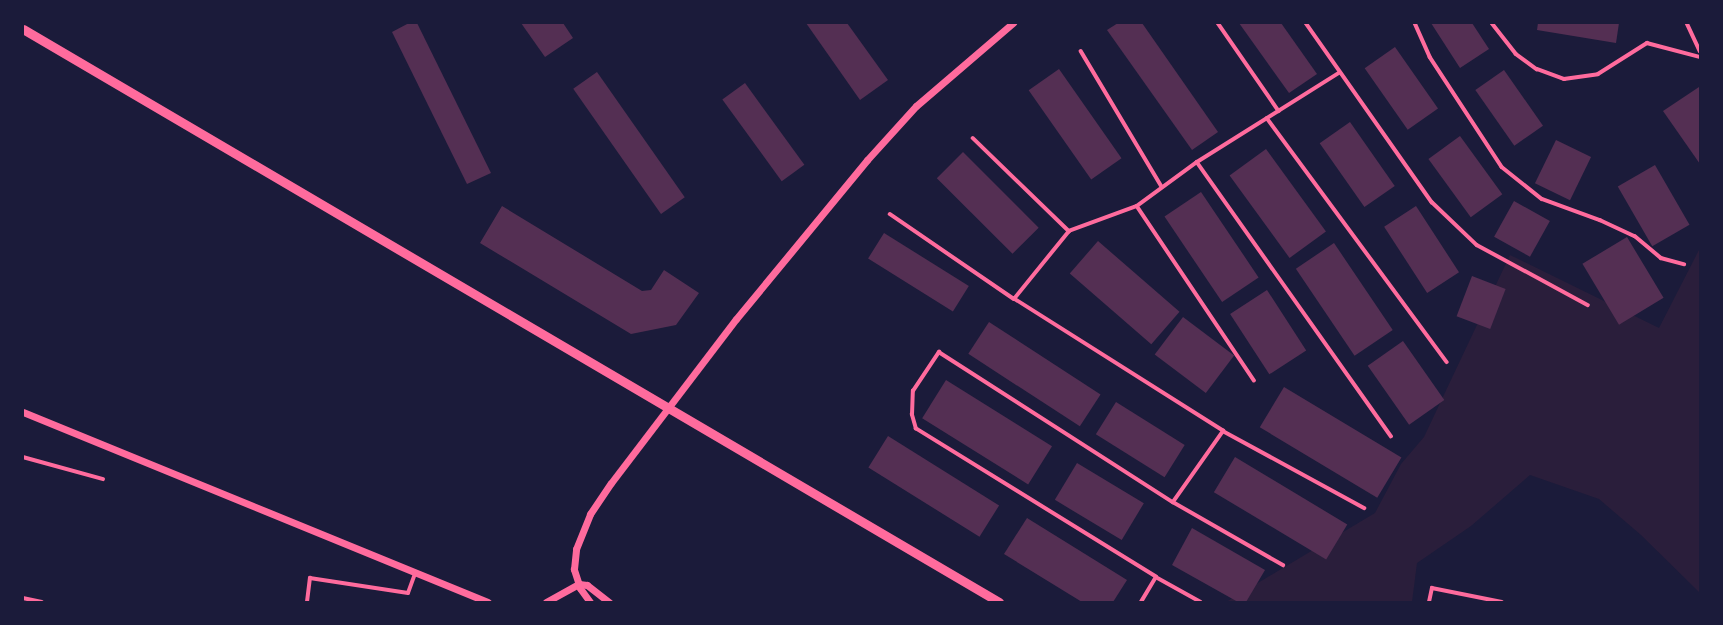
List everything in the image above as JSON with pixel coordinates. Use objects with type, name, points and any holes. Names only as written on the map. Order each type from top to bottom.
[{"type":"street","points":[[590,602],[574,569],[576,549],[590,514],[611,483],[671,409],[736,319],[867,160],[916,106],[1013,23]]},
{"type":"street","points":[[23,29],[999,602]]},
{"type":"street","points":[[23,412],[488,602]]},
{"type":"street","points":[[546,602],[579,584],[587,585],[609,602]]},
{"type":"lane","points":[[1217,23],[1279,111]]},
{"type":"lane","points":[[1306,23],[1432,202],[1477,245],[1588,305]]},
{"type":"lane","points":[[1415,23],[1430,57],[1502,167],[1542,199],[1612,225],[1634,236],[1661,258],[1684,264]]},
{"type":"lane","points":[[1492,23],[1516,54],[1538,69],[1564,79],[1598,74],[1647,43],[1700,57]]},
{"type":"lane","points":[[1687,23],[1700,51]]},
{"type":"lane","points":[[1081,51],[1162,187]]},
{"type":"lane","points":[[1014,299],[1069,231],[1137,206],[1197,162],[1339,73]]},
{"type":"lane","points":[[1267,118],[1447,362]]},
{"type":"lane","points":[[973,138],[1069,231]]},
{"type":"lane","points":[[1197,162],[1391,436]]},
{"type":"lane","points":[[1137,206],[1254,380]]},
{"type":"lane","points":[[890,214],[1014,299],[1223,431],[1364,508]]},
{"type":"lane","points":[[1201,602],[916,429],[912,415],[914,391],[939,352],[1173,502],[1283,565]]},
{"type":"lane","points":[[1173,502],[1223,431]]},
{"type":"lane","points":[[23,457],[103,479]]},
{"type":"lane","points":[[307,602],[310,578],[408,593],[416,572]]},
{"type":"lane","points":[[1140,602],[1156,577]]},
{"type":"lane","points":[[1429,602],[1432,588],[1502,602]]},
{"type":"lane","points":[[23,598],[42,602]]},
{"type":"shaded area","points":[[1700,248],[1700,593],[1641,535],[1599,499],[1530,475],[1471,526],[1417,563],[1412,602],[1226,602],[1375,513],[1401,464],[1424,437],[1510,255],[1659,328]]},
{"type":"building","points":[[409,23],[417,23],[491,173],[467,184],[392,32]]},
{"type":"building","points":[[521,23],[563,23],[573,38],[545,57]]},
{"type":"building","points":[[806,23],[847,23],[888,80],[860,100]]},
{"type":"building","points":[[1118,23],[1142,23],[1218,132],[1192,150],[1107,30]]},
{"type":"building","points":[[1239,23],[1281,23],[1317,74],[1289,93]]},
{"type":"building","points":[[1431,23],[1472,23],[1489,49],[1460,68]]},
{"type":"building","points":[[1538,23],[1619,23],[1616,43],[1537,30]]},
{"type":"building","points":[[1395,47],[1438,108],[1408,130],[1365,68]]},
{"type":"building","points":[[1059,69],[1122,158],[1091,180],[1029,90]]},
{"type":"building","points":[[1504,70],[1543,126],[1514,146],[1475,90]]},
{"type":"building","points":[[597,72],[685,197],[661,214],[573,89]]},
{"type":"building","points":[[745,83],[804,165],[782,181],[722,99]]},
{"type":"building","points":[[1699,87],[1700,89],[1700,164],[1663,111]]},
{"type":"building","points":[[1350,122],[1395,186],[1364,207],[1320,143]]},
{"type":"building","points":[[1460,136],[1502,194],[1471,217],[1428,159]]},
{"type":"building","points":[[1556,140],[1591,157],[1570,200],[1535,183]]},
{"type":"building","points":[[1266,149],[1326,232],[1290,258],[1230,175]]},
{"type":"building","points":[[963,152],[1039,228],[1012,254],[937,178]]},
{"type":"building","points":[[1655,165],[1690,225],[1652,246],[1618,186]]},
{"type":"building","points":[[1201,192],[1259,277],[1222,302],[1165,217]]},
{"type":"building","points":[[1514,201],[1550,221],[1530,257],[1494,237]]},
{"type":"building","points":[[502,206],[642,291],[651,290],[664,270],[699,293],[676,325],[631,334],[480,243]]},
{"type":"building","points":[[1416,206],[1459,272],[1427,293],[1384,227]]},
{"type":"building","points":[[884,233],[969,286],[953,311],[868,258]]},
{"type":"building","points":[[1627,237],[1664,298],[1619,325],[1582,264]]},
{"type":"building","points":[[1098,241],[1180,312],[1151,344],[1070,273]]},
{"type":"building","points":[[1334,243],[1393,330],[1355,356],[1296,269]]},
{"type":"building","points":[[1472,276],[1506,289],[1490,329],[1457,316]]},
{"type":"building","points":[[1267,290],[1306,350],[1269,374],[1230,314]]},
{"type":"building","points":[[1183,317],[1234,356],[1206,393],[1155,355]]},
{"type":"building","points":[[989,322],[1101,394],[1080,426],[968,354]]},
{"type":"building","points":[[1403,341],[1444,400],[1409,425],[1368,366]]},
{"type":"building","points":[[946,380],[1052,446],[1028,484],[922,418]]},
{"type":"building","points":[[1284,387],[1401,458],[1377,498],[1260,427]]},
{"type":"building","points":[[1116,402],[1185,445],[1165,477],[1096,434]]},
{"type":"building","points":[[888,436],[999,505],[979,537],[868,467]]},
{"type":"building","points":[[1235,457],[1347,524],[1326,560],[1214,492]]},
{"type":"building","points":[[1077,463],[1144,503],[1122,540],[1055,500]]},
{"type":"building","points":[[1027,518],[1127,580],[1113,602],[1082,602],[1004,554]]},
{"type":"building","points":[[1192,528],[1265,570],[1246,602],[1238,602],[1172,565]]}]
